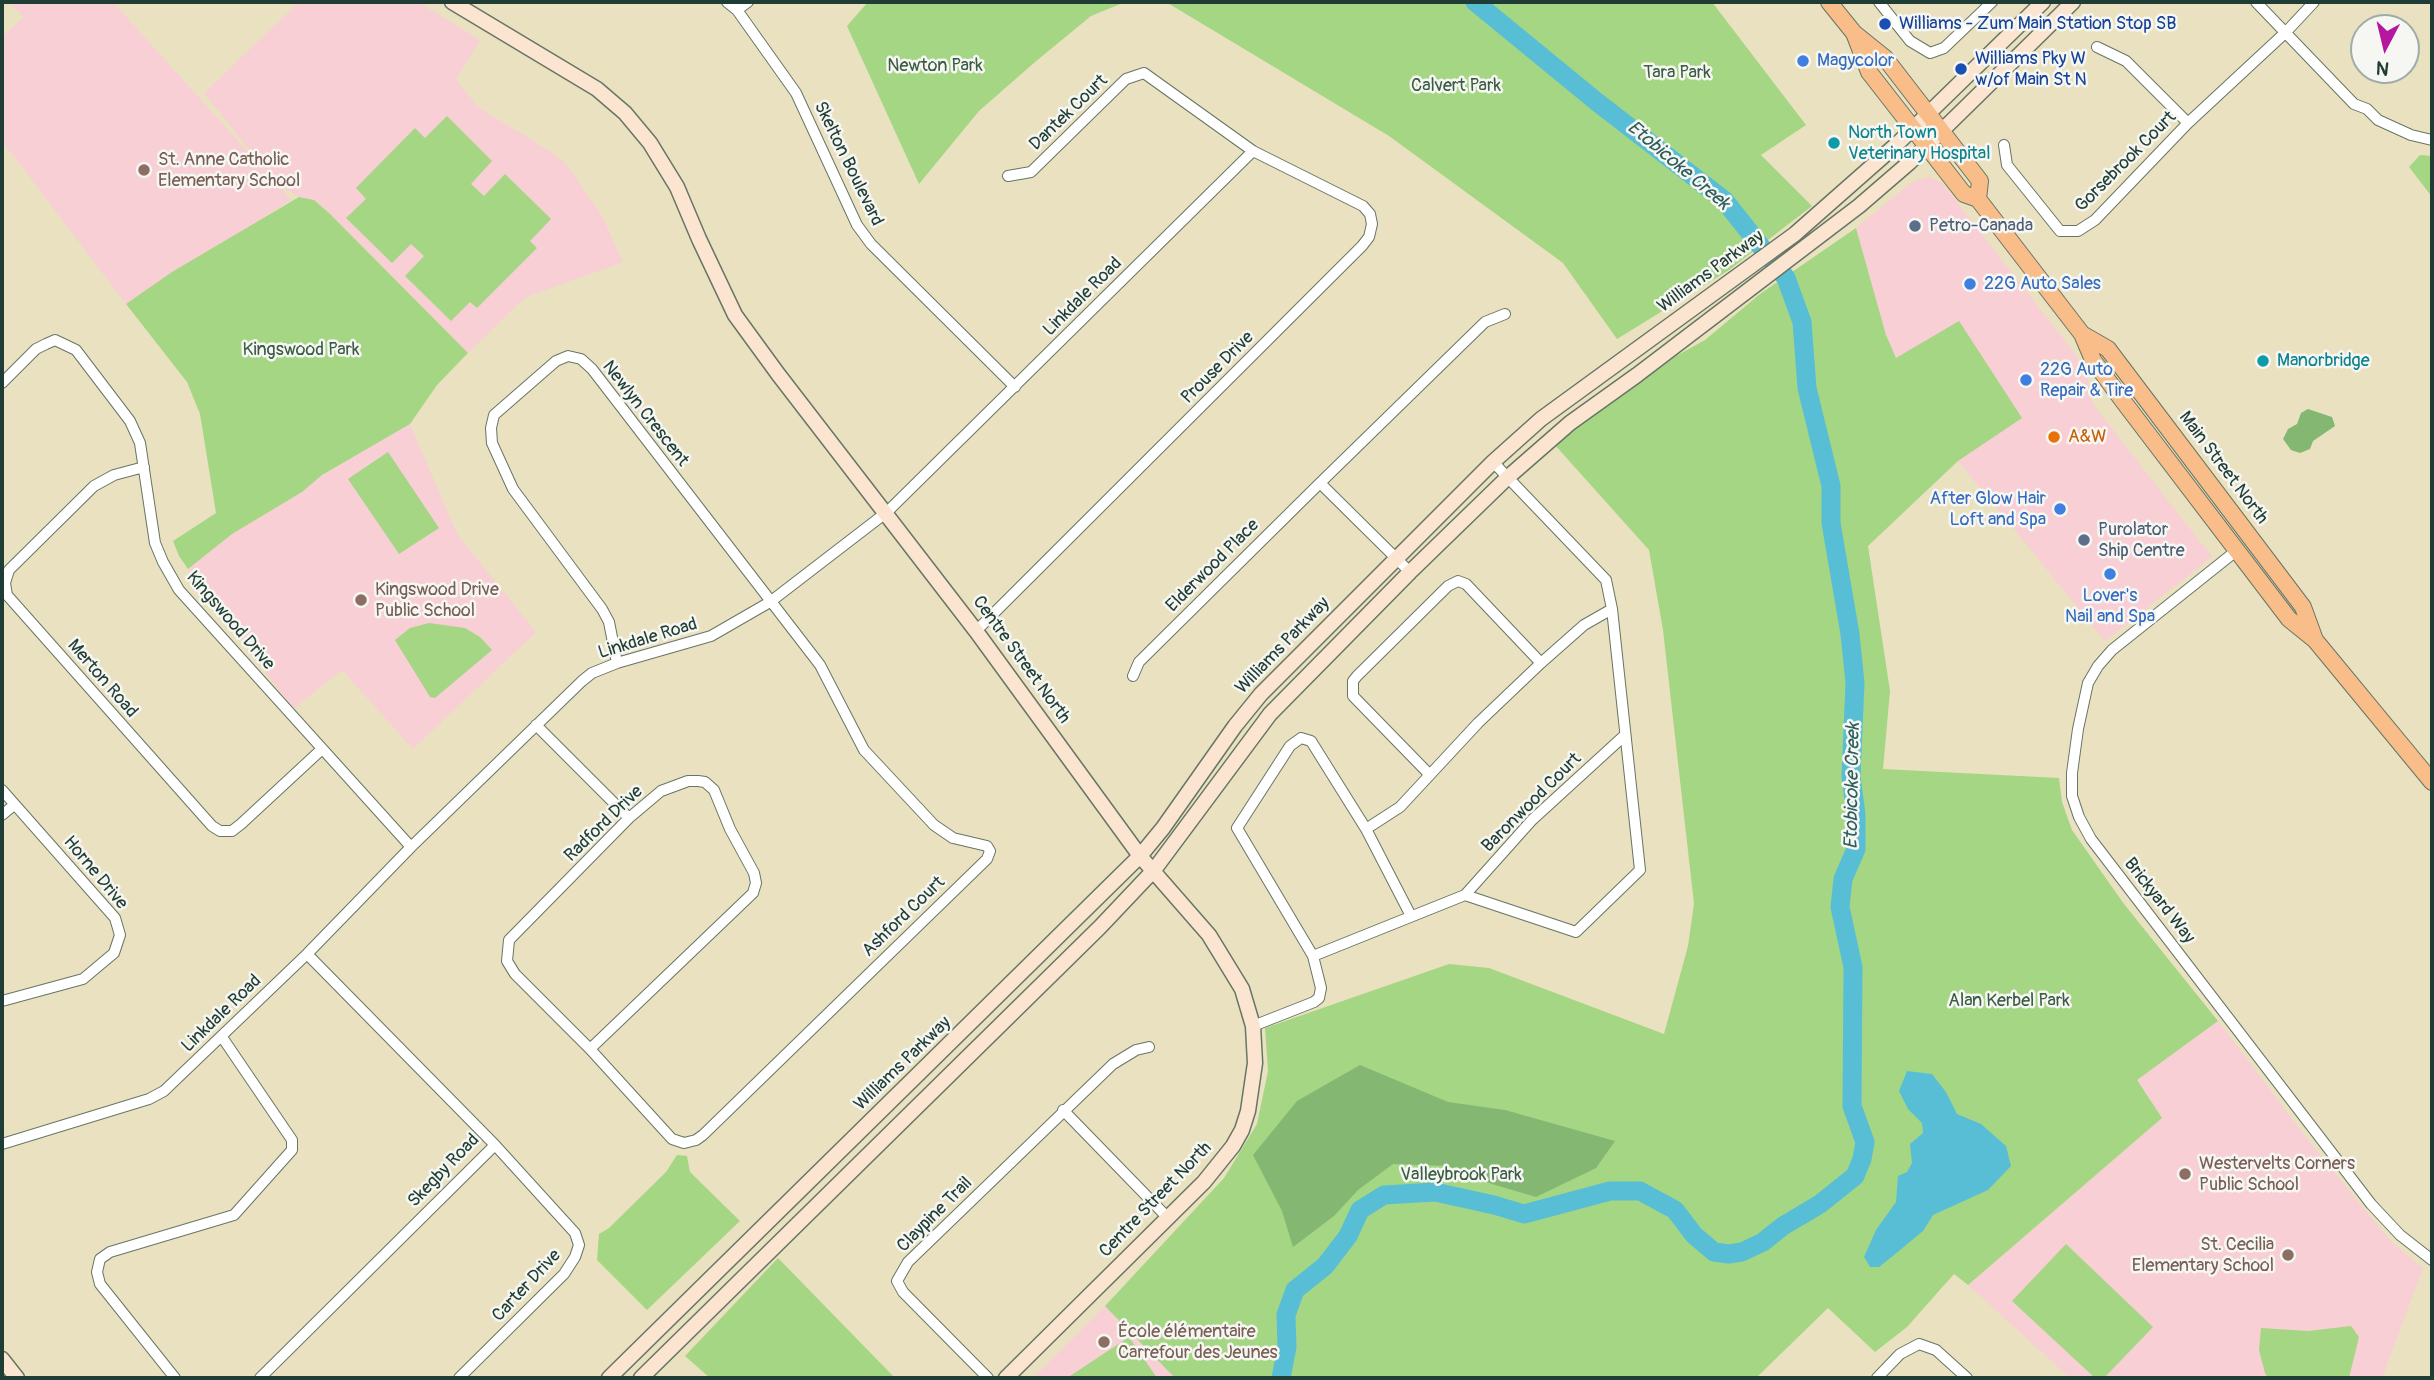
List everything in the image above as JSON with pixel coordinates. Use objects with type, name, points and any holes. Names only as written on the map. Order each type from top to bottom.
[{"type":"main road","name":"Centre Street North","points":[[452,2],[597,89],[625,113],[650,143],[677,187],[735,315],[887,512],[1140,856],[1209,935],[1242,989],[1253,1026],[1255,1063],[1252,1093],[1242,1130],[1222,1161],[1006,1378]]},
{"type":"main road","name":"Main Street North","points":[[1829,2],[1854,33],[1885,58],[1980,181],[1978,199]]},
{"type":"main road","name":"Williams Parkway","points":[[609,1378],[1140,856],[1261,694],[1493,462],[1541,419],[1795,234],[1929,115],[2043,2]]},
{"type":"main road","name":"Williams Parkway","points":[[640,1378],[1100,927],[1154,870],[1270,714],[1507,478],[1570,423],[1858,206],[1927,146],[2073,2]]},
{"type":"main road","name":"Main Street North","points":[[1854,33],[1869,72],[1964,194],[1978,199],[2082,334],[2093,360],[2236,551],[2289,619],[2315,640],[2432,782]]},
{"type":"main road","name":"Main Street North","points":[[2082,334],[2108,349],[2116,359],[2304,607],[2315,640]]},
{"type":"main road","points":[[2,1359],[17,1378]]},
{"type":"street","name":"Skelton Boulevard","points":[[727,2],[737,10],[796,93],[857,225],[871,244],[1015,387]]},
{"type":"street","points":[[737,10],[748,2]]},
{"type":"street","points":[[1879,2],[1910,41],[1930,54],[1944,48],[1992,2]]},
{"type":"street","points":[[2256,2],[2354,104],[2367,109],[2378,120],[2432,140]]},
{"type":"street","name":"Gorsebrook Court","points":[[2004,145],[2007,165],[2060,231],[2078,230],[2095,220],[2188,123],[2286,32],[2314,2]]},
{"type":"street","points":[[2097,47],[2126,61],[2188,123]]},
{"type":"street","name":"Dantek Court","points":[[1008,176],[1031,172],[1126,79],[1144,73],[1253,150]]},
{"type":"street","name":"Linkdale Road","points":[[2,1144],[149,1099],[164,1091],[592,673],[617,663],[711,636],[770,602],[887,512],[1253,150]]},
{"type":"street","name":"Prouse Drive","points":[[976,631],[1369,237],[1372,224],[1370,214],[1363,206],[1253,150]]},
{"type":"street","name":"Elderwood Place","points":[[1133,676],[1139,662],[1485,322],[1505,314]]},
{"type":"street","name":"Kingswood Drive","points":[[2,383],[36,349],[55,340],[76,350],[130,421],[140,443],[155,543],[179,590],[411,847]]},
{"type":"street","name":"Newlyn Crescent","points":[[617,663],[609,622],[513,489],[492,443],[491,428],[495,415],[556,361],[568,356],[581,359],[592,369],[770,602]]},
{"type":"street","points":[[1465,895],[1576,932],[1640,870],[1612,609],[1606,580],[1493,462]]},
{"type":"street","name":"Merton Road","points":[[144,467],[114,475],[94,485],[9,570],[5,583],[7,594],[212,827],[220,831],[232,831],[241,824],[322,749]]},
{"type":"street","points":[[1320,483],[1410,572]]},
{"type":"street","name":"Brickyard Way","points":[[2236,551],[2112,650],[2098,666],[2088,683],[2078,729],[2072,796],[2091,839],[2371,1204],[2400,1235],[2432,1260]]},
{"type":"street","points":[[1429,774],[1353,696],[1353,681],[1357,676],[1448,586],[1458,581],[1466,584],[1541,663]]},
{"type":"street","name":"Ashford Court","points":[[590,1049],[672,1139],[684,1143],[696,1140],[987,859],[990,851],[987,846],[953,838],[934,825],[864,750],[820,665],[770,602]]},
{"type":"street","points":[[1366,829],[1400,807],[1429,774],[1541,663],[1584,625],[1612,609]]},
{"type":"street","points":[[536,725],[629,818]]},
{"type":"street","name":"Baronwood Court","points":[[1313,956],[1465,895],[1532,820],[1625,735]]},
{"type":"street","points":[[1253,1026],[1320,998],[1321,988],[1313,956],[1237,828],[1290,746],[1301,738],[1311,741],[1366,829],[1412,916]]},
{"type":"street","name":"Radford Drive","points":[[688,781],[705,782],[714,790],[730,829],[754,873],[756,883],[753,893],[590,1049],[515,974],[506,961],[506,951],[509,940],[629,818],[661,791],[688,781]]},
{"type":"street","name":"Horne Drive","points":[[2,790],[116,918],[120,935],[114,953],[83,979],[2,1000]]},
{"type":"street","points":[[2,815],[14,805]]},
{"type":"street","name":"Skegby Road","points":[[260,1378],[495,1145],[307,954]]},
{"type":"street","points":[[175,1378],[100,1284],[97,1272],[100,1259],[110,1252],[234,1215],[292,1150],[292,1140],[222,1037]]},
{"type":"street","name":"Claypine Trail","points":[[988,1378],[904,1292],[897,1281],[908,1262],[1063,1110],[1114,1064],[1136,1050],[1149,1047]]},
{"type":"street","points":[[1063,1110],[1168,1217]]},
{"type":"street","name":"Carter Drive","points":[[459,1378],[564,1274],[579,1245],[575,1233],[495,1145]]},
{"type":"street","points":[[1877,1378],[1900,1354],[1919,1344],[1936,1349],[1967,1378]]},
{"type":"shaded area","points":[[9,2],[113,2],[275,182],[204,93],[299,2],[418,2],[480,40],[456,80],[478,107],[553,153],[568,166],[602,216],[623,262],[526,297],[468,353],[329,213],[314,200],[299,197],[277,183],[291,200],[126,304],[2,141],[2,37],[24,17]]},
{"type":"shaded area","points":[[1929,177],[1942,183],[2083,364],[2092,403],[2212,557],[2105,641],[1958,461],[2021,418],[1896,358],[1886,335],[1856,228],[1912,182]]},
{"type":"shaded area","name":"Kingswood Drive Public School","points":[[410,424],[457,534],[536,632],[413,749],[342,670],[293,709],[188,569],[232,534],[302,492],[322,475]]},
{"type":"shaded area","points":[[2218,1021],[2369,1215],[2393,1243],[2423,1268],[2382,1378],[2070,1378],[1968,1285],[2162,1118],[2136,1080]]},
{"type":"shaded area","name":"École élémentaire Carrefour des Jeunes","points":[[1105,1306],[1175,1378],[1033,1378]]},
{"type":"green space","name":"Newton Park","points":[[868,2],[1125,2],[1091,16],[979,111],[919,184],[847,26]]},
{"type":"green space","name":"Calvert Park","points":[[1166,2],[1712,2],[1806,125],[1761,155],[1812,206],[1729,270],[1617,339],[1563,263],[1389,136]]},
{"type":"green space","points":[[447,116],[492,161],[471,184],[484,196],[505,174],[551,219],[530,241],[537,248],[477,308],[470,302],[451,321],[405,276],[424,256],[411,244],[392,263],[346,218],[366,199],[356,188],[415,128],[425,138]]},
{"type":"green space","points":[[2420,155],[2432,156],[2432,197],[2409,167]]},
{"type":"green space","name":"Kingswood Park","points":[[299,197],[314,200],[329,213],[468,353],[437,385],[410,424],[322,475],[302,492],[232,534],[188,569],[173,541],[216,513],[200,414],[187,382],[126,304],[172,272]]},
{"type":"green space","name":"Valleybrook Park","points":[[1856,228],[1886,335],[1896,358],[1959,321],[2022,418],[1958,461],[1868,546],[1890,691],[1883,769],[2059,778],[2062,802],[2072,830],[2124,904],[2218,1021],[2137,1080],[2162,1118],[1968,1285],[1954,1274],[1907,1327],[1875,1352],[1828,1308],[1756,1378],[1175,1378],[1105,1306],[1224,1178],[1257,1124],[1268,1071],[1265,1028],[1449,964],[1489,968],[1664,1034],[1688,946],[1694,904],[1663,630],[1649,550],[1554,444],[1676,356],[1705,340],[1760,294]]},
{"type":"green space","points":[[2308,409],[2332,417],[2335,426],[2313,441],[2310,449],[2300,453],[2291,450],[2283,439],[2288,429],[2297,424],[2301,413]]},
{"type":"green space","points":[[388,452],[439,528],[399,554],[348,479]]},
{"type":"green space","points":[[429,623],[465,628],[480,637],[492,650],[435,698],[430,697],[395,640],[410,628]]},
{"type":"green space","points":[[1360,1065],[1448,1102],[1505,1110],[1615,1141],[1596,1168],[1536,1197],[1492,1184],[1448,1166],[1393,1164],[1358,1190],[1334,1216],[1293,1247],[1282,1211],[1253,1155],[1297,1101]]},
{"type":"green space","points":[[677,1155],[687,1156],[690,1172],[740,1221],[647,1310],[597,1260],[599,1234],[609,1228],[666,1172]]},
{"type":"green space","points":[[2066,1244],[2153,1327],[2104,1378],[2095,1378],[2012,1301]]},
{"type":"green space","points":[[778,1258],[895,1378],[710,1378],[685,1356]]},
{"type":"green space","points":[[2351,1326],[2359,1337],[2349,1378],[2268,1378],[2265,1373],[2259,1350],[2261,1328],[2308,1331]]},
{"type":"green space","points":[[1129,1337],[1157,1378],[1067,1378]]},
{"type":"water","points":[[1907,1071],[1932,1074],[1946,1092],[1957,1114],[1981,1124],[2006,1146],[2011,1166],[1988,1190],[1933,1215],[1923,1231],[1894,1255],[1879,1267],[1870,1267],[1864,1257],[1876,1230],[1896,1202],[1898,1176],[1907,1172],[1912,1163],[1910,1144],[1923,1133],[1922,1123],[1908,1109],[1899,1091]]},
{"type":"waterway","name":"Etobicoke Creek","points":[[1281,1378],[1287,1347],[1286,1315],[1295,1290],[1325,1266],[1348,1236],[1360,1210],[1384,1195],[1435,1192],[1524,1214],[1610,1191],[1640,1191],[1675,1210],[1694,1235],[1714,1252],[1729,1254],[1742,1252],[1763,1242],[1783,1226],[1820,1204],[1855,1176],[1865,1142],[1852,1106],[1853,967],[1840,907],[1843,879],[1856,849],[1856,815],[1851,776],[1855,683],[1850,634],[1831,523],[1831,486],[1807,388],[1802,322],[1786,278],[1724,200],[1597,102],[1475,2]]},
{"type":"place","name":"Williams - Zum Main Station Stop SB","points":[[1885,24]]},
{"type":"place","name":"Magycolor","points":[[1803,61]]},
{"type":"place","name":"Williams Pky W w/of Main St N","points":[[1961,69]]},
{"type":"place","name":"North Town Veterinary Hospital","points":[[1834,143]]},
{"type":"place","name":"St. Anne Catholic Elementary School","points":[[144,170]]},
{"type":"place","name":"Petro-Canada","points":[[1915,226]]},
{"type":"place","name":"22G Auto Sales","points":[[1970,284]]},
{"type":"place","name":"Manorbridge","points":[[2263,361]]},
{"type":"place","name":"22G Auto Repair & Tire","points":[[2026,380]]},
{"type":"place","name":"A&W","points":[[2054,437]]},
{"type":"place","name":"After Glow Hair Loft and Spa","points":[[2060,509]]},
{"type":"place","name":"Purolator Ship Centre","points":[[2084,540]]},
{"type":"place","name":"Lover's Nail and Spa","points":[[2110,574]]},
{"type":"place","name":"Kingswood Drive Public School","points":[[361,600]]},
{"type":"place","name":"Westervelts Corners Public School","points":[[2185,1174]]},
{"type":"place","name":"St. Cecilia Elementary School","points":[[2288,1255]]},
{"type":"place","name":"École élémentaire Carrefour des Jeunes","points":[[1104,1342]]},
{"type":"park label","name":"Tara Park","points":[[1677,73]]},
{"type":"park label","name":"Alan Kerbel Park","points":[[2009,1001]]}]
